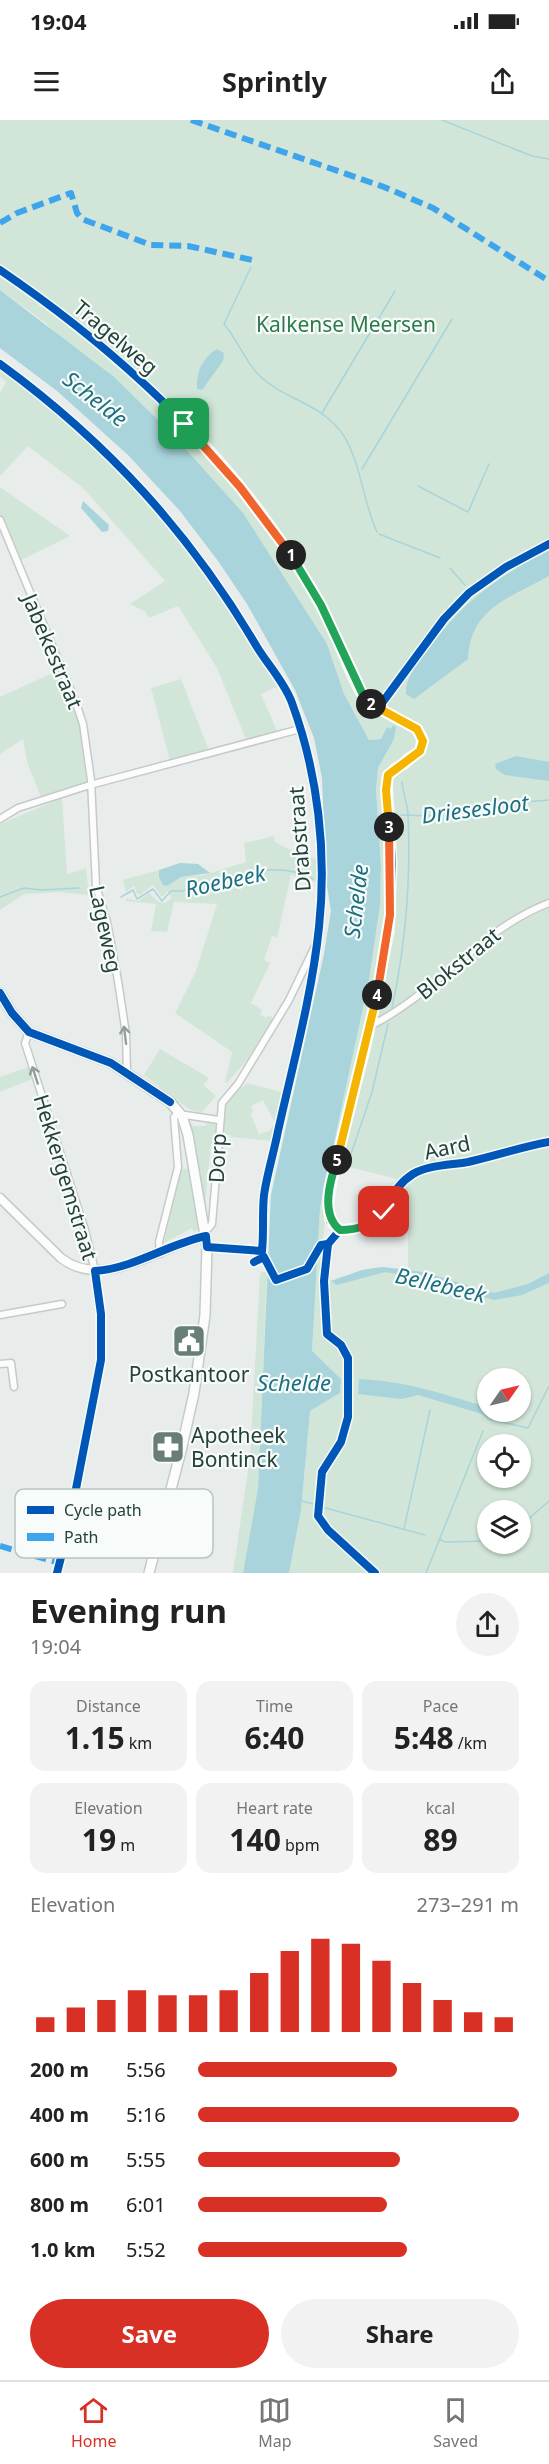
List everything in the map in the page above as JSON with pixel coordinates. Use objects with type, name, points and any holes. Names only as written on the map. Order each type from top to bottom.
[{"type":"main road","points":[[0,993],[16,1020],[29,1032],[85,1052],[127,1072],[170,1102],[181,1114],[206,1234],[207,1283],[194,1393],[172,1489]]},
{"type":"main road","points":[[149,1573],[153,1558]]},
{"type":"street","name":"Tragelweg","points":[[0,270],[68,320],[152,392],[240,487],[304,575],[367,701],[379,707]]},
{"type":"street","name":"Jabekestraat","points":[[0,520],[80,712],[90,785]]},
{"type":"street","points":[[325,1272],[328,1244],[340,1230],[330,1221],[328,1206],[335,1166],[370,1026],[390,915],[392,864],[387,778],[395,768],[405,764],[407,759],[420,751],[423,741],[417,729],[379,707],[444,620],[469,593],[506,567],[549,544]]},
{"type":"street","name":"Drabstraat","points":[[90,785],[300,729],[314,784],[322,843],[318,940],[289,1000],[238,1084],[225,1097],[219,1120]]},
{"type":"street","points":[[0,819],[18,808],[90,785]]},
{"type":"street","name":"Lageweg","points":[[90,785],[96,886],[109,931],[120,997],[126,1040],[127,1072]]},
{"type":"street","name":"Blokstraat","points":[[370,1026],[399,1011],[519,915],[549,903]]},
{"type":"street","name":"Hekkergemstraat","points":[[29,1032],[25,1043],[83,1223],[95,1271],[101,1314],[101,1360],[76,1489]]},
{"type":"street","name":"Dorp","points":[[160,1254],[159,1242],[178,1167],[174,1117],[181,1114],[219,1120],[212,1224],[206,1234]]},
{"type":"street","name":"Aard","points":[[340,1230],[355,1229],[377,1218],[403,1182],[414,1174],[549,1142]]},
{"type":"street","name":"Dorp","points":[[178,1167],[193,1165]]},
{"type":"street","points":[[0,1198],[71,1266],[95,1271],[160,1254],[182,1242],[206,1234]]},
{"type":"street","points":[[0,1315],[62,1304]]},
{"type":"street","points":[[0,1364],[11,1363],[14,1387]]},
{"type":"street","name":"Hekkergemstraat","points":[[57,1573],[61,1558]]},
{"type":"green space","name":"Kalkense Meersen","points":[[0,120],[549,120],[549,1573],[289,1573],[301,1510],[310,1411],[340,1393],[341,1379],[312,1352],[320,1208],[369,980],[380,905],[381,866],[376,790],[378,768],[394,739],[395,731],[387,728],[381,739],[369,740],[344,694],[327,644],[46,323],[0,290]],"holes":[[[337,1164],[405,1181],[394,1205],[397,1207],[395,1231],[408,1233],[408,1269],[375,1268],[336,1278],[336,1280],[322,1279],[325,1221],[329,1192]]]},
{"type":"green space","points":[[0,360],[69,414],[112,453],[153,494],[200,551],[237,607],[271,664],[269,666],[291,699],[290,702],[283,690],[276,687],[261,694],[277,731],[249,739],[245,737],[217,668],[178,606],[149,618],[146,612],[130,604],[165,581],[84,489],[28,446],[0,476],[0,393],[6,382],[0,377]]},
{"type":"green space","points":[[0,487],[70,536],[19,561],[0,515]]},
{"type":"green space","points":[[59,670],[80,725],[88,783],[41,797],[27,762],[23,739],[0,754],[0,697]]},
{"type":"green space","points":[[181,679],[209,751],[170,761],[151,688]]},
{"type":"green space","points":[[62,798],[67,874],[86,868],[89,895],[60,892],[24,894],[0,910],[0,824]]},
{"type":"green space","points":[[274,836],[275,842],[304,857],[319,859],[318,883],[291,875],[277,938],[272,936],[264,960],[270,963],[251,1003],[262,1010],[260,1015],[267,1018],[268,1015],[274,1019],[247,1060],[227,1083],[225,1082],[232,1052],[175,1013],[196,971],[217,904],[174,902],[167,932],[151,931],[156,904],[126,901],[126,898],[138,901],[149,893],[159,902],[165,903],[171,898],[168,891],[162,897],[153,885],[140,895],[137,894],[134,886],[126,892],[123,880],[159,870],[159,877],[170,882],[181,877],[204,875],[246,862],[244,843]]},
{"type":"green space","points":[[160,1049],[209,1078],[203,1085],[216,1096],[201,1113],[189,1109],[144,1075]]},
{"type":"green space","points":[[29,1067],[32,1079],[0,1092],[0,1077]]},
{"type":"green space","points":[[247,1083],[285,1093],[273,1141],[231,1137],[230,1134],[226,1136],[223,1128],[225,1103]],"holes":[[[263,1100],[275,1123],[269,1131],[259,1134],[251,1115],[253,1111],[251,1106]]]},
{"type":"green space","points":[[190,1120],[193,1126],[206,1126],[207,1121],[216,1122],[216,1140],[211,1144],[205,1205]]},
{"type":"green space","points":[[181,1169],[190,1169],[199,1228],[194,1232],[192,1228],[164,1243]]},
{"type":"green space","points":[[267,1271],[258,1488],[243,1573],[233,1573],[250,1456],[260,1273]]},
{"type":"water","name":"Schelde","points":[[0,290],[114,377],[172,434],[243,513],[327,644],[344,694],[369,740],[381,739],[387,727],[391,729],[393,725],[396,727],[394,739],[378,768],[376,790],[381,866],[380,905],[369,980],[320,1208],[312,1351],[341,1379],[340,1393],[310,1411],[301,1510],[289,1573],[243,1573],[258,1488],[271,1195],[324,954],[331,911],[326,880],[322,778],[314,738],[295,690],[247,604],[180,511],[128,455],[57,391],[0,348]]},
{"type":"water","points":[[217,349],[224,353],[223,361],[202,390],[197,389],[201,366]]},
{"type":"water","points":[[83,501],[109,525],[108,531],[102,532],[81,508]]},
{"type":"water","points":[[549,550],[549,576],[507,598],[484,616],[470,642],[468,659],[414,699],[406,694],[409,678],[418,662],[452,620],[495,582]]},
{"type":"water","points":[[516,756],[549,762],[549,781],[505,775],[496,769],[495,764]]},
{"type":"water","points":[[180,863],[198,864],[210,873],[181,877],[167,886],[163,885],[159,877],[159,870]]},
{"type":"water","name":"Bellebeek","points":[[382,1267],[423,1272],[494,1293],[528,1284],[549,1273],[549,1283],[522,1295],[494,1300],[420,1278],[385,1272],[337,1285],[331,1281],[362,1270]]},
{"type":"water","points":[[359,1379],[393,1382],[477,1404],[477,1413],[418,1395],[402,1399],[358,1394]]},
{"type":"waterway","points":[[442,120],[532,156],[549,159]]},
{"type":"waterway","points":[[251,267],[224,324],[258,374],[279,390],[325,416],[344,436],[350,447],[377,532]]},
{"type":"waterway","points":[[322,413],[395,291]]},
{"type":"waterway","points":[[362,469],[452,319]]},
{"type":"waterway","points":[[418,486],[468,512],[489,464]]},
{"type":"waterway","points":[[379,534],[440,558]]},
{"type":"waterway","points":[[450,568],[465,585]]},
{"type":"waterway","points":[[392,1008],[401,960],[408,887],[408,814],[402,782]]},
{"type":"waterway","name":"Driesesloot","points":[[401,815],[432,816],[459,807],[549,800]]},
{"type":"waterway","name":"Roebeek","points":[[121,897],[133,890],[137,899],[153,889],[162,901],[171,891],[182,891],[231,876],[265,870],[282,870],[313,879]]},
{"type":"waterway","name":"Roebeek","points":[[0,897],[24,888],[41,890],[79,888]]},
{"type":"waterway","points":[[347,1166],[372,1092],[388,1024]]},
{"type":"waterway","points":[[531,1422],[549,1386]]},
{"type":"waterway","points":[[404,1529],[430,1410]]},
{"type":"waterway","points":[[501,1422],[528,1428],[531,1422]]},
{"type":"waterway","points":[[426,1573],[483,1431]]},
{"type":"waterway","points":[[302,1501],[313,1504]]},
{"type":"waterway","points":[[531,1517],[549,1501]]},
{"type":"waterway","points":[[322,1507],[425,1535]]},
{"type":"waterway","points":[[439,1539],[445,1542],[477,1541]]},
{"type":"ferry route","points":[[276,1280],[307,1269]]},
{"type":"marked path","points":[[191,120],[384,187],[433,208],[549,281]]},
{"type":"marked path","points":[[0,223],[17,213],[71,193],[77,213],[82,219],[151,245],[188,246],[252,260]]},
{"type":"marked path","points":[[0,1546],[15,1550]]},
{"type":"marked path","points":[[42,1558],[60,1563]]},
{"type":"cycle path","points":[[0,270],[106,350],[202,442],[259,510],[299,568],[325,614],[356,685],[366,700],[417,729],[422,737],[420,751],[407,759],[405,764],[395,768],[387,778],[392,864],[389,932],[366,1046],[335,1166],[328,1206],[330,1221],[340,1230],[368,1224],[377,1218],[403,1182],[419,1171],[468,1162],[549,1142]]},
{"type":"cycle path","points":[[0,364],[76,425],[144,492],[204,566],[231,605],[261,654],[281,681],[292,703],[314,785],[321,842],[321,899],[316,953],[265,1187],[262,1251],[207,1247],[206,1236],[178,1244],[138,1261],[95,1271],[101,1314],[101,1360],[76,1489]]},
{"type":"cycle path","points":[[379,707],[444,619],[469,593],[506,567],[549,544]]},
{"type":"cycle path","points":[[0,993],[12,1013],[29,1032],[111,1063],[170,1102]]},
{"type":"cycle path","points":[[340,1230],[328,1244],[324,1281],[327,1334],[341,1345],[348,1358],[348,1417],[341,1442],[322,1472],[318,1516],[328,1530],[375,1573]]},
{"type":"cycle path","points":[[254,1262],[264,1257],[276,1280],[307,1269],[321,1245],[328,1244]]},
{"type":"cycle path","points":[[57,1573],[61,1558]]},
{"type":"place","name":"Postkantoor","points":[[189,1341]]},
{"type":"place","name":"Apotheek Bontinck","points":[[168,1447]]},
{"type":"route","points":[[184,424],[258,509],[293,558],[321,605],[367,701],[417,729],[422,737],[423,744],[420,751],[407,759],[405,764],[395,768],[387,778],[392,864],[389,932],[380,982],[342,1146],[335,1166],[328,1206],[330,1221],[340,1230],[355,1229],[370,1223],[384,1212]]}]
